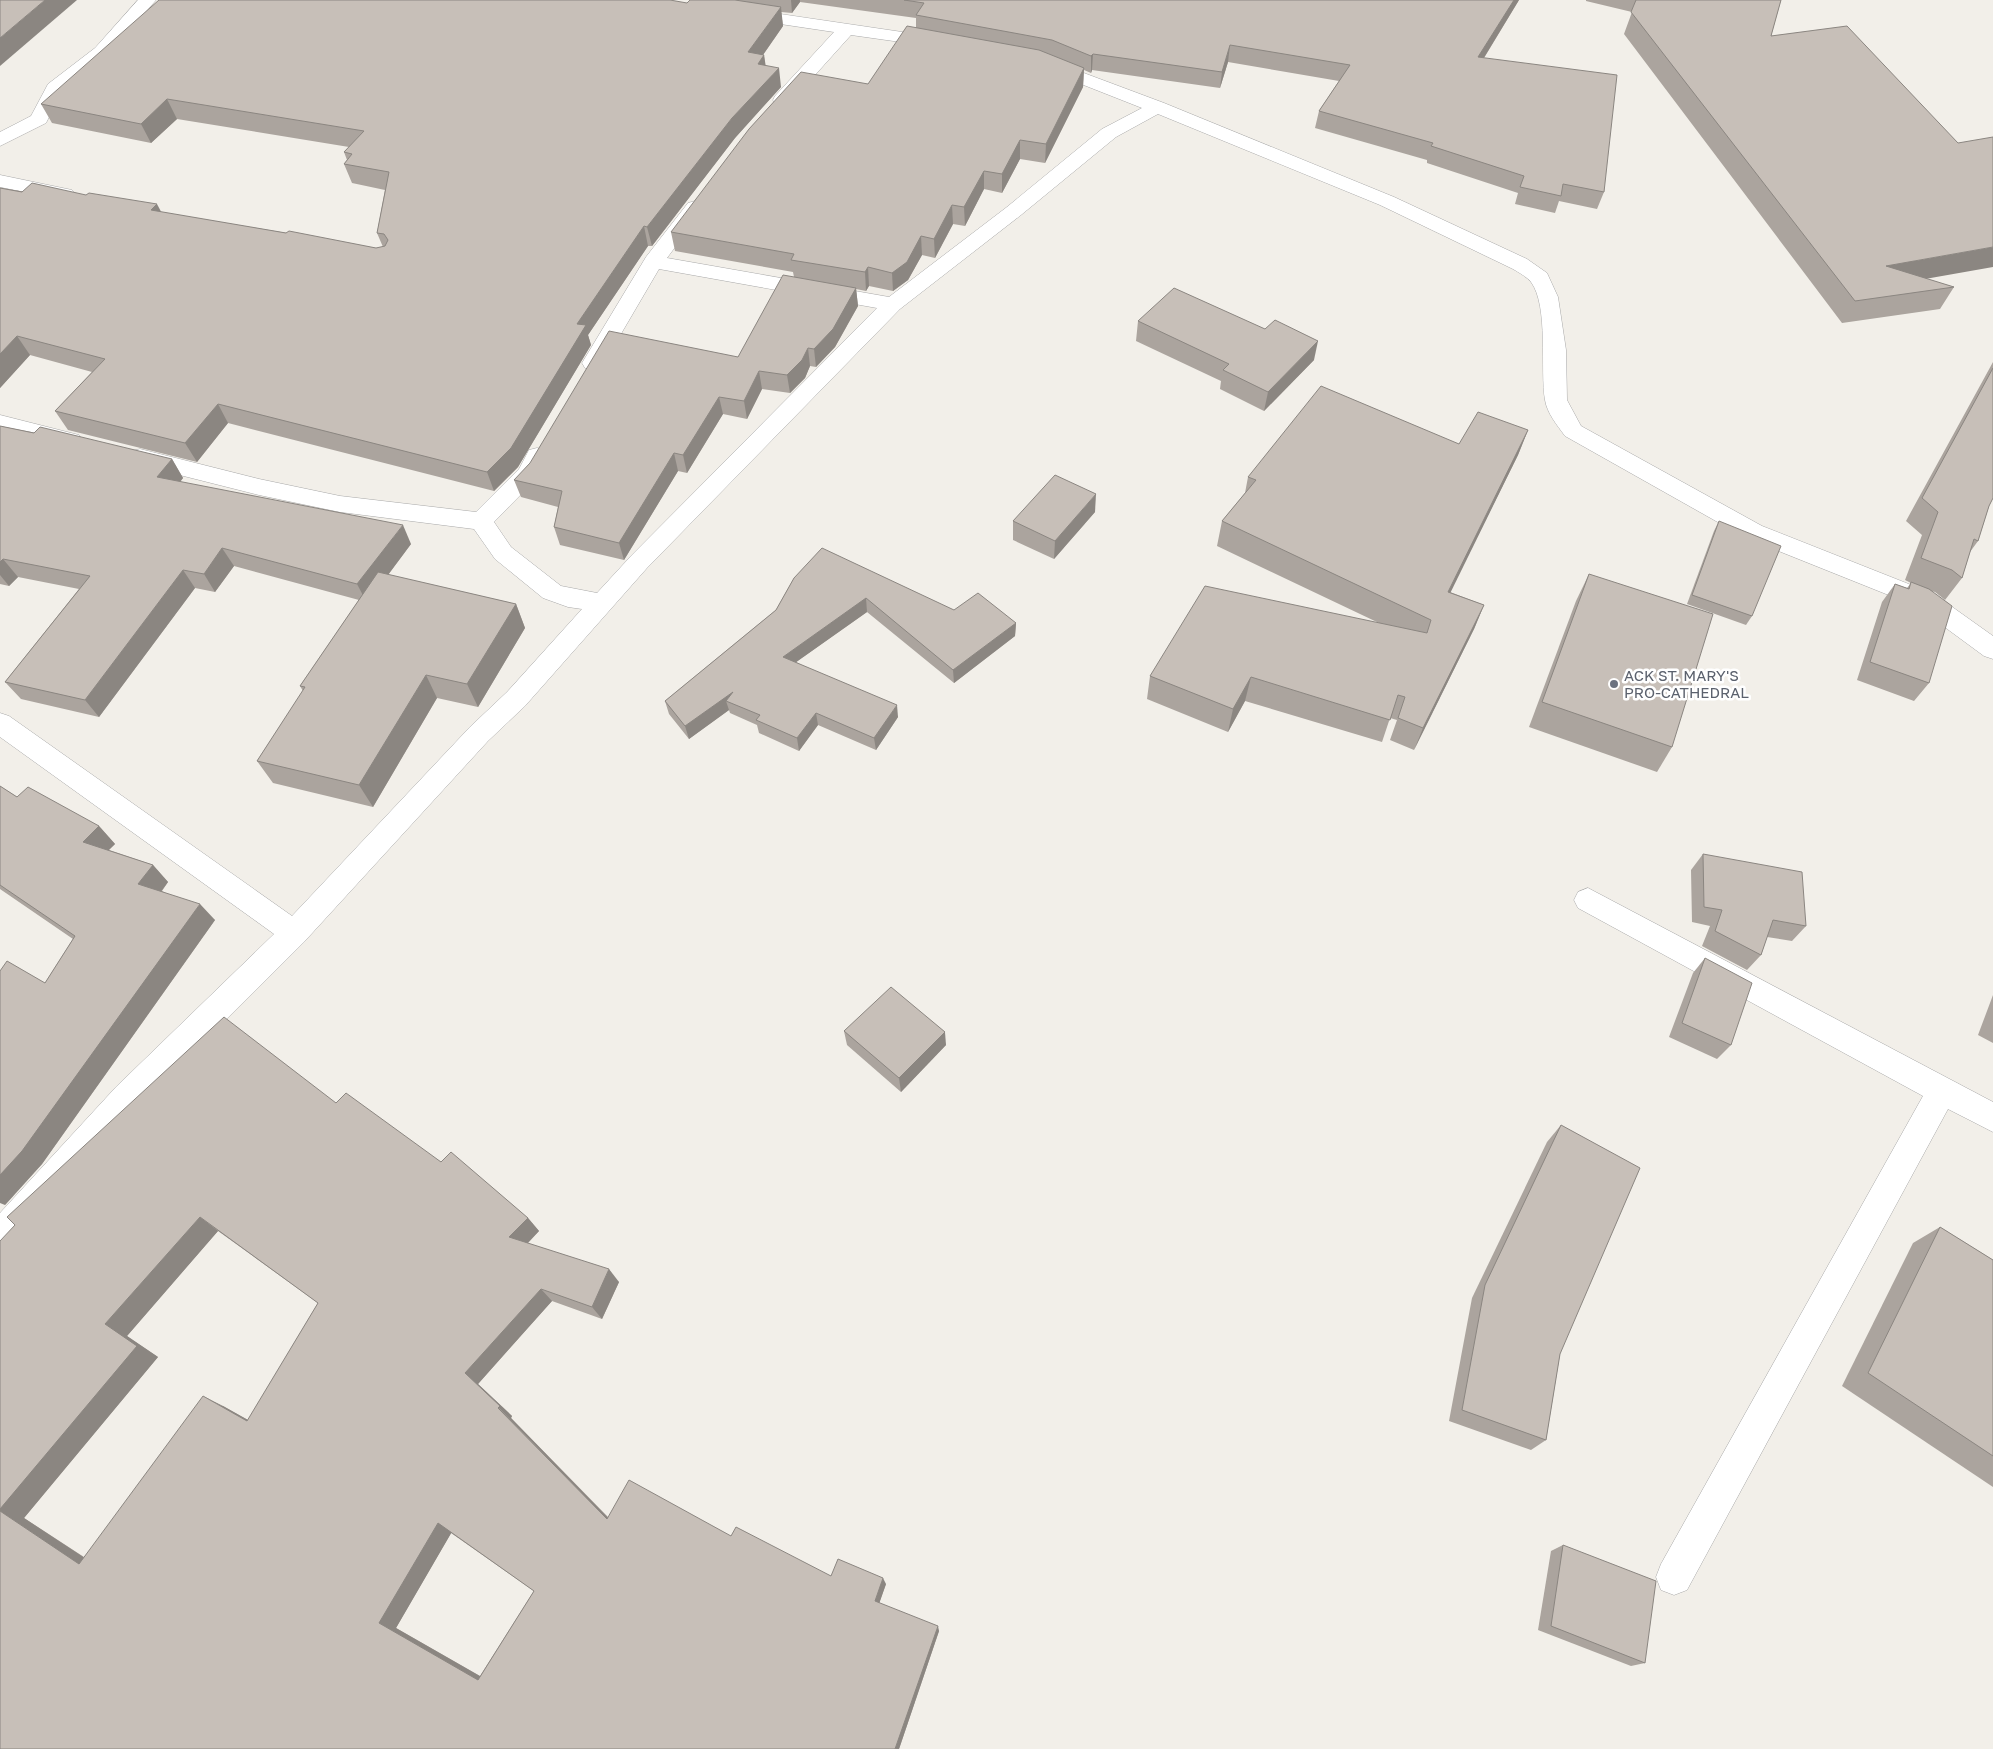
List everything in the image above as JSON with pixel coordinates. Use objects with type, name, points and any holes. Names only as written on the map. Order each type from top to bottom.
[{"type":"street","points":[[0,140],[39,118],[54,88],[101,52],[147,0]]},
{"type":"street","points":[[732,12],[957,46]]},
{"type":"street","points":[[769,114],[847,29]]},
{"type":"street","points":[[1031,60],[1157,107],[1387,201],[1520,264],[1540,278],[1548,297],[1553,320],[1556,400],[1563,417],[1573,431],[1754,532],[1925,600],[1993,649]]},
{"type":"street","points":[[0,1236],[127,1098],[294,933],[479,734],[516,699],[639,562],[893,304],[1014,211],[1109,133],[1157,107]]},
{"type":"street","points":[[10,116],[39,118]]},
{"type":"street","points":[[0,181],[84,198]]},
{"type":"street","points":[[582,381],[653,262],[707,191]]},
{"type":"street","points":[[653,262],[893,304]]},
{"type":"street","points":[[0,423],[260,487],[340,504],[481,521],[503,553],[552,592],[568,598],[603,603]]},
{"type":"street","points":[[481,521],[526,474],[547,440]]},
{"type":"street","points":[[0,723],[294,933]]},
{"type":"street","points":[[1588,900],[1993,1118]]},
{"type":"street","points":[[1674,1577],[1942,1090]]},
{"type":"building","points":[[0,0],[45,0],[0,38]]},
{"type":"building","points":[[159,0],[670,0],[687,3],[690,0],[735,0],[781,7],[748,52],[764,55],[758,64],[779,68],[732,118],[647,227],[644,226],[577,324],[586,325],[511,448],[487,472],[218,404],[185,443],[55,411],[105,359],[17,336],[0,354],[0,188],[22,192],[32,183],[86,195],[89,193],[157,204],[151,210],[286,233],[289,231],[376,248],[385,246],[388,240],[384,234],[377,233],[389,172],[344,164],[352,154],[344,152],[364,131],[167,99],[141,124],[41,104]]},
{"type":"building","points":[[904,0],[1514,0],[1478,57],[1617,75],[1604,192],[1563,184],[1561,196],[1520,187],[1524,176],[1431,146],[1433,143],[1319,111],[1350,65],[1230,45],[1222,72],[1093,54],[1091,56],[1052,40],[916,15],[924,3]]},
{"type":"building","points":[[1636,0],[1781,0],[1771,36],[1847,26],[1958,143],[1993,137],[1993,247],[1886,266],[1954,287],[1855,301],[1631,12]]},
{"type":"building","points":[[907,26],[1039,50],[1084,68],[1046,144],[1020,140],[1002,174],[984,171],[964,207],[952,205],[934,239],[921,236],[907,262],[892,273],[868,267],[865,272],[791,260],[794,254],[671,232],[749,129],[801,72],[868,84]]},
{"type":"building","points":[[783,275],[856,288],[833,329],[814,349],[808,348],[802,360],[787,375],[759,371],[744,401],[719,397],[683,455],[674,453],[619,543],[554,527],[562,491],[514,480],[530,463],[609,331],[738,357]]},
{"type":"building","points":[[1174,288],[1265,329],[1275,320],[1318,341],[1268,392],[1223,370],[1229,364],[1138,321]]},
{"type":"building","points":[[1993,368],[1993,498],[1978,541],[1974,539],[1962,578],[1952,570],[1921,558],[1938,512],[1922,498]]},
{"type":"building","points":[[1321,386],[1459,444],[1478,412],[1528,430],[1448,592],[1484,605],[1423,728],[1398,718],[1405,697],[1398,695],[1390,720],[1251,677],[1233,709],[1150,676],[1205,586],[1427,633],[1431,620],[1222,521],[1256,480],[1248,477]]},
{"type":"building","points":[[0,426],[34,433],[40,427],[172,459],[157,477],[403,525],[357,584],[222,548],[204,574],[183,570],[85,700],[5,682],[90,576],[3,559],[0,562]]},
{"type":"building","points":[[1055,475],[1096,494],[1055,541],[1013,521]]},
{"type":"building","points":[[1719,521],[1781,546],[1752,616],[1692,595]]},
{"type":"building","points":[[822,548],[954,610],[978,593],[1016,623],[953,670],[866,598],[783,657],[897,705],[874,738],[816,713],[797,738],[756,720],[760,715],[726,701],[733,692],[685,726],[665,701],[776,610],[794,578]]},
{"type":"building","points":[[378,572],[516,604],[467,684],[426,675],[359,785],[257,761],[305,687],[300,686]]},
{"type":"building","name":"ACK ST. MARY'S PRO-CATHEDRAL","points":[[1589,574],[1713,614],[1672,747],[1542,702]]},
{"type":"building","points":[[1911,582],[1929,589],[1952,606],[1929,683],[1870,662],[1895,584],[1909,589]]},
{"type":"building","points":[[0,786],[17,797],[28,787],[99,826],[83,842],[153,865],[138,884],[200,904],[22,1151],[0,1175],[0,971],[7,961],[45,983],[75,936],[0,885]]},
{"type":"building","points":[[1703,854],[1802,872],[1806,926],[1773,920],[1761,955],[1715,931],[1722,910],[1704,907]]},
{"type":"building","points":[[1705,958],[1752,983],[1731,1045],[1682,1023]]},
{"type":"building","points":[[891,987],[945,1032],[899,1078],[844,1031]]},
{"type":"building","points":[[224,1017],[336,1103],[346,1093],[441,1162],[451,1152],[528,1218],[509,1237],[609,1269],[592,1307],[541,1289],[465,1373],[500,1406],[498,1408],[607,1519],[629,1480],[731,1536],[736,1527],[831,1576],[838,1559],[883,1578],[875,1601],[938,1626],[895,1749],[0,1749],[0,1511],[79,1564],[203,1396],[247,1421],[318,1303],[200,1217],[105,1324],[137,1346],[0,1509],[0,1241],[15,1225],[7,1217]],"holes":[[[438,1523],[534,1591],[478,1680],[379,1623]]]},
{"type":"building","points":[[1561,1125],[1640,1168],[1560,1354],[1546,1440],[1462,1410],[1485,1285]]},
{"type":"building","points":[[1940,1227],[1993,1260],[1993,1456],[1868,1373]]},
{"type":"building","points":[[1563,1545],[1656,1581],[1645,1663],[1551,1626]]},
{"type":"place","name":"ACK ST. MARY'S PRO-CATHEDRAL","points":[[1614,684]]}]
